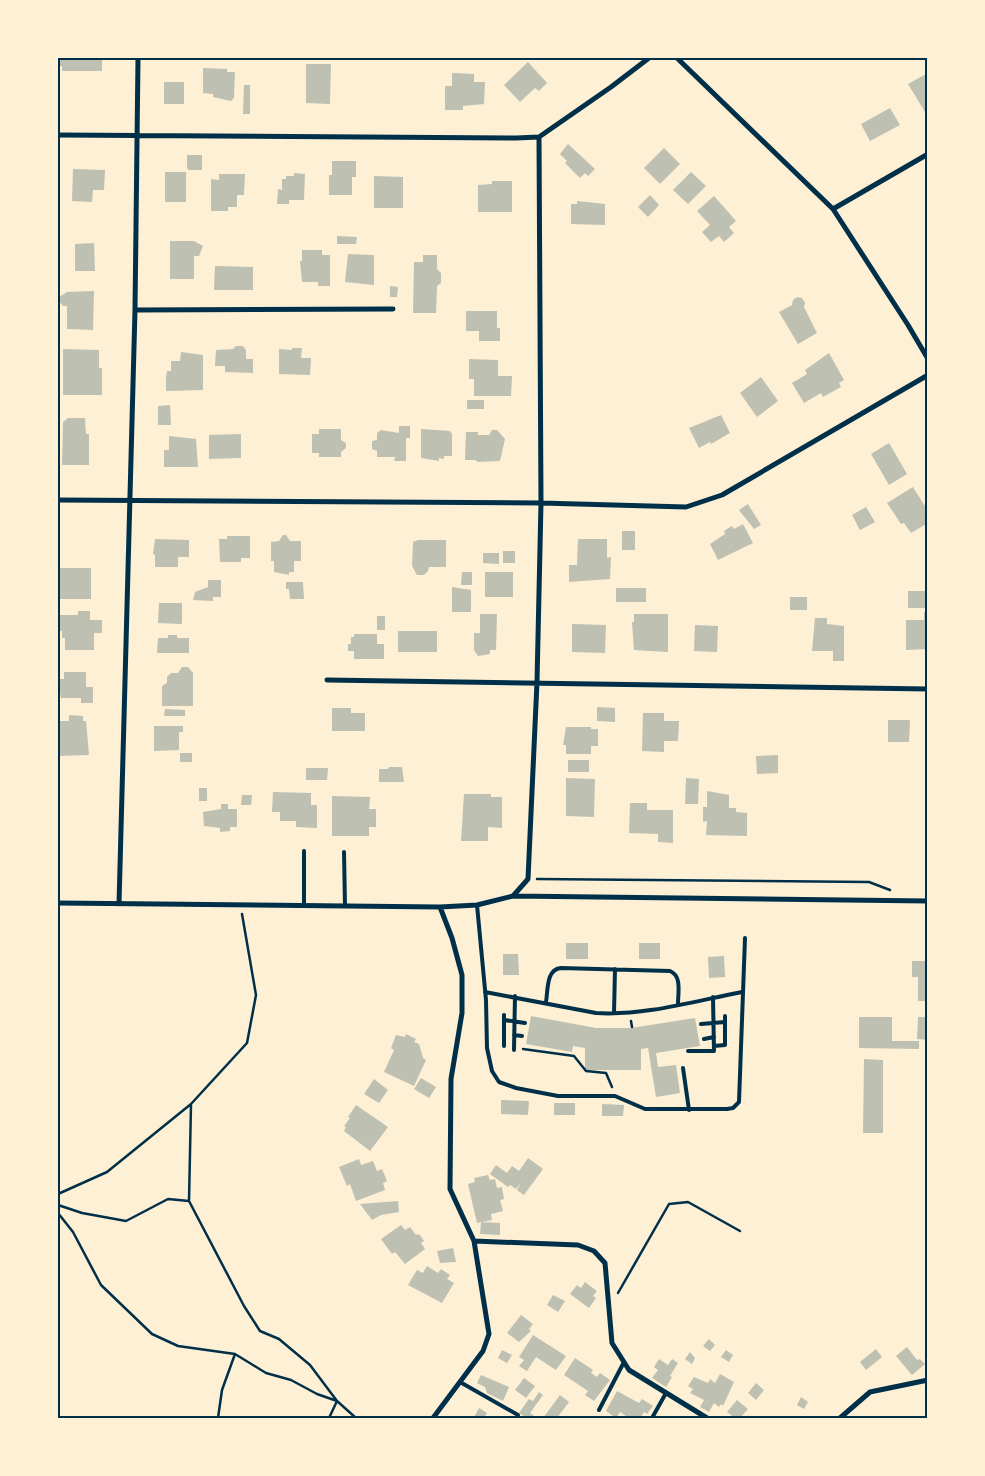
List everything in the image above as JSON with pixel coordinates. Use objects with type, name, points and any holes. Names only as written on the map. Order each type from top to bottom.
[{"type":"street","points":[[119,904],[128,501],[135,310],[138,58]]},
{"type":"street","points":[[58,135],[516,138],[539,136],[649,58]]},
{"type":"street","points":[[677,58],[833,209],[928,359]]},
{"type":"street","points":[[513,896],[528,879],[537,682],[541,503],[539,136]]},
{"type":"street","points":[[833,209],[928,154]]},
{"type":"street","points":[[135,310],[393,309]]},
{"type":"street","points":[[58,500],[541,503],[686,508],[722,495],[928,375]]},
{"type":"street","points":[[327,680],[928,689]]},
{"type":"street","points":[[58,903],[440,907],[477,905],[513,896],[928,901]]},
{"type":"street","points":[[433,1418],[484,1351],[490,1334],[474,1241],[450,1189],[451,1078],[462,1013],[462,975],[452,938],[440,907]]},
{"type":"street","points":[[474,1241],[578,1245],[594,1251],[605,1263],[612,1343],[629,1370],[707,1418]]},
{"type":"street","points":[[840,1418],[870,1392],[928,1380]]},
{"type":"lane","points":[[304,851],[304,906]]},
{"type":"lane","points":[[344,852],[345,906]]},
{"type":"lane","points":[[477,905],[485,992],[488,1057],[492,1071],[500,1082],[516,1088],[558,1096],[615,1096],[640,1108],[689,1110],[733,1108],[739,1102],[745,938]]},
{"type":"lane","points":[[546,1002],[551,973],[557,968],[673,972],[679,982],[678,1004]]},
{"type":"lane","points":[[614,1013],[615,969]]},
{"type":"lane","points":[[485,992],[515,996],[596,1013],[634,1012],[742,992]]},
{"type":"lane","points":[[514,1049],[515,996]]},
{"type":"lane","points":[[688,1052],[714,1051],[713,997]]},
{"type":"lane","points":[[714,1046],[725,1045],[725,1016]]},
{"type":"lane","points":[[514,1042],[504,1044],[504,1017],[524,1023]]},
{"type":"lane","points":[[701,1024],[725,1022]]},
{"type":"lane","points":[[514,1035],[522,1036]]},
{"type":"lane","points":[[704,1039],[714,1037]]},
{"type":"lane","points":[[683,1068],[689,1110]]},
{"type":"lane","points":[[599,1410],[624,1362]]},
{"type":"lane","points":[[460,1382],[518,1415]]},
{"type":"lane","points":[[652,1418],[666,1393]]},
{"type":"path","points":[[528,879],[869,882],[893,891]]},
{"type":"path","points":[[58,1194],[108,1172],[191,1104],[246,1043],[256,995],[240,905]]},
{"type":"path","points":[[514,1049],[574,1056],[586,1071],[606,1072],[615,1096]]},
{"type":"path","points":[[191,1104],[189,1200],[244,1306],[260,1331],[279,1339],[310,1365],[337,1401],[356,1418]]},
{"type":"path","points":[[58,1205],[82,1213],[126,1221],[168,1199],[189,1200]]},
{"type":"path","points":[[609,1308],[668,1204],[688,1202],[740,1231]]},
{"type":"path","points":[[58,1213],[73,1232],[86,1260],[101,1285],[152,1334],[178,1346],[235,1354],[266,1373],[291,1380],[317,1394],[337,1401]]},
{"type":"path","points":[[218,1418],[222,1390],[235,1354]]},
{"type":"path","points":[[329,1418],[337,1401]]},
{"type":"building","points":[[58,58],[102,58],[102,71],[62,71],[62,66],[58,66]]},
{"type":"building","points":[[528,62],[547,83],[539,91],[535,88],[520,102],[504,85]]},
{"type":"building","points":[[306,64],[331,64],[330,104],[306,103]]},
{"type":"building","points":[[203,68],[227,69],[227,72],[235,72],[234,98],[231,101],[213,97],[213,94],[203,93]]},
{"type":"building","points":[[452,73],[474,74],[474,82],[485,82],[484,104],[463,106],[463,110],[445,110],[445,86],[452,86]]},
{"type":"building","points":[[928,73],[928,111],[925,112],[908,84]]},
{"type":"building","points":[[164,82],[184,82],[184,104],[164,104]]},
{"type":"building","points":[[244,85],[250,85],[250,114],[243,114]]},
{"type":"building","points":[[890,108],[900,125],[870,141],[861,124]]},
{"type":"building","points":[[568,144],[595,169],[588,176],[585,173],[580,178],[565,163],[567,161],[560,154]]},
{"type":"building","points":[[664,148],[680,164],[660,184],[644,168]]},
{"type":"building","points":[[187,155],[202,155],[202,170],[189,170],[187,168]]},
{"type":"building","points":[[332,161],[356,161],[356,177],[352,177],[352,195],[329,195],[329,175],[332,175]]},
{"type":"building","points":[[73,169],[105,170],[104,190],[93,190],[92,202],[72,201]]},
{"type":"building","points":[[165,172],[186,172],[186,202],[165,202]]},
{"type":"building","points":[[691,172],[706,186],[688,204],[673,190]]},
{"type":"building","points":[[294,173],[305,174],[304,200],[289,200],[289,204],[277,204],[278,189],[282,190],[282,179],[286,179],[286,176],[294,176]]},
{"type":"building","points":[[219,174],[245,174],[244,195],[237,195],[237,207],[228,207],[228,211],[211,211],[211,179],[219,180]]},
{"type":"building","points":[[374,176],[403,177],[403,208],[374,208]]},
{"type":"building","points":[[492,181],[512,181],[512,212],[478,212],[478,185],[492,184]]},
{"type":"building","points":[[650,195],[659,205],[648,217],[638,207]]},
{"type":"building","points":[[714,196],[736,221],[729,227],[734,233],[724,242],[719,236],[711,242],[702,232],[710,225],[697,211]]},
{"type":"building","points":[[577,201],[605,204],[605,225],[571,224],[571,204],[577,204]]},
{"type":"building","points":[[337,236],[357,237],[356,244],[337,244]]},
{"type":"building","points":[[170,241],[194,241],[203,246],[199,256],[194,256],[194,279],[170,279]]},
{"type":"building","points":[[94,243],[95,271],[75,271],[75,244]]},
{"type":"building","points":[[302,250],[322,250],[322,255],[330,255],[330,286],[318,286],[318,282],[302,282],[300,261],[302,261]]},
{"type":"building","points":[[348,254],[374,255],[374,285],[345,282]]},
{"type":"building","points":[[423,255],[437,255],[437,269],[441,273],[441,283],[437,286],[436,313],[413,313],[414,262],[423,262]]},
{"type":"building","points":[[215,266],[253,267],[253,290],[214,290]]},
{"type":"building","points":[[390,286],[398,287],[397,297],[390,297]]},
{"type":"building","points":[[94,291],[93,330],[67,329],[67,306],[63,306],[59,301],[59,297],[67,292]]},
{"type":"building","points":[[797,297],[802,298],[805,303],[804,307],[817,333],[798,344],[779,312],[792,305],[793,300]]},
{"type":"building","points":[[466,311],[497,311],[497,328],[500,328],[500,341],[479,341],[479,331],[466,331]]},
{"type":"building","points":[[236,346],[243,346],[246,350],[246,359],[253,359],[253,373],[225,372],[225,366],[215,366],[216,350],[233,349]]},
{"type":"building","points":[[292,348],[302,348],[301,358],[311,358],[310,375],[279,374],[279,349],[292,350]]},
{"type":"building","points":[[63,349],[99,350],[99,368],[102,368],[102,395],[63,395]]},
{"type":"building","points":[[181,352],[203,355],[203,390],[166,391],[167,371],[171,371],[171,361],[180,361]]},
{"type":"building","points":[[829,353],[844,380],[839,383],[841,387],[823,397],[821,393],[804,403],[792,383],[807,374],[805,370]]},
{"type":"building","points":[[469,359],[498,360],[498,376],[512,376],[511,396],[474,396],[474,379],[469,379]]},
{"type":"building","points":[[761,377],[778,401],[757,417],[740,393]]},
{"type":"building","points":[[467,400],[484,400],[484,409],[467,409]]},
{"type":"building","points":[[170,405],[171,425],[158,425],[158,406]]},
{"type":"building","points":[[721,415],[730,433],[711,444],[710,442],[699,448],[689,428]]},
{"type":"building","points":[[68,418],[85,418],[86,434],[89,434],[89,465],[62,465],[63,422]]},
{"type":"building","points":[[399,426],[410,426],[410,438],[406,438],[406,461],[394,461],[395,457],[377,457],[377,451],[372,449],[372,441],[377,440],[377,433],[381,430],[399,433]]},
{"type":"building","points":[[319,429],[341,429],[341,440],[346,443],[346,448],[341,452],[341,457],[319,457],[319,453],[312,453],[312,434],[319,434]]},
{"type":"building","points":[[421,429],[450,431],[452,434],[452,456],[444,456],[444,459],[439,458],[439,461],[421,458]]},
{"type":"building","points":[[492,430],[497,430],[505,439],[500,461],[478,462],[475,460],[465,460],[466,432],[478,432],[478,435],[489,435]]},
{"type":"building","points":[[241,434],[241,458],[209,459],[209,435]]},
{"type":"building","points":[[169,436],[196,439],[198,467],[164,467],[164,450],[169,450]]},
{"type":"building","points":[[889,443],[907,474],[889,485],[871,454]]},
{"type":"building","points":[[913,487],[928,511],[928,523],[911,533],[904,523],[901,524],[887,503]]},
{"type":"building","points":[[748,504],[761,525],[754,529],[739,510]]},
{"type":"building","points":[[866,507],[875,522],[860,530],[852,515]]},
{"type":"building","points":[[743,524],[753,543],[718,560],[710,544],[725,534],[724,531],[732,526],[734,529]]},
{"type":"building","points":[[622,531],[635,531],[635,550],[622,550]]},
{"type":"building","points":[[283,535],[286,535],[290,541],[301,541],[301,561],[294,561],[294,572],[289,572],[289,575],[274,572],[274,561],[271,561],[271,542],[279,541]]},
{"type":"building","points":[[227,536],[250,536],[250,558],[241,558],[241,562],[220,562],[219,539],[227,539]]},
{"type":"building","points":[[155,539],[189,540],[189,557],[178,557],[178,567],[155,567],[155,555],[153,554]]},
{"type":"building","points":[[578,539],[607,539],[607,558],[611,557],[610,579],[569,582],[569,565],[577,565]]},
{"type":"building","points":[[418,540],[446,540],[446,567],[429,567],[424,575],[417,575],[412,566],[413,542]]},
{"type":"building","points":[[503,551],[515,551],[515,563],[503,563]]},
{"type":"building","points":[[483,553],[499,553],[499,564],[483,563]]},
{"type":"building","points":[[59,568],[91,568],[91,599],[58,599]]},
{"type":"building","points":[[462,572],[472,572],[472,585],[461,585]]},
{"type":"building","points":[[485,572],[513,572],[513,597],[485,597]]},
{"type":"building","points":[[208,580],[221,580],[221,597],[213,597],[213,601],[193,600],[195,592],[208,587]]},
{"type":"building","points":[[286,582],[303,582],[304,599],[290,599],[289,589],[286,589]]},
{"type":"building","points":[[452,587],[471,590],[471,612],[452,612]]},
{"type":"building","points":[[616,588],[646,588],[646,602],[616,602]]},
{"type":"building","points":[[908,591],[928,591],[928,608],[908,608]]},
{"type":"building","points":[[790,597],[807,597],[807,610],[790,610]]},
{"type":"building","points":[[159,603],[182,603],[182,624],[158,623]]},
{"type":"building","points":[[78,611],[90,611],[90,620],[102,620],[102,633],[94,633],[94,650],[65,650],[65,638],[62,638],[62,631],[58,631],[58,615],[78,615]]},
{"type":"building","points":[[924,612],[928,612],[928,649],[906,650],[906,620],[924,620]]},
{"type":"building","points":[[480,614],[497,614],[496,650],[490,650],[490,654],[478,656],[474,650],[474,633],[480,633]]},
{"type":"building","points":[[634,614],[668,614],[668,652],[634,650],[632,622],[634,622]]},
{"type":"building","points":[[377,616],[385,616],[385,630],[377,630]]},
{"type":"building","points":[[815,618],[827,618],[827,624],[844,626],[844,661],[833,661],[833,651],[812,651]]},
{"type":"building","points":[[572,624],[606,625],[605,653],[572,652]]},
{"type":"building","points":[[695,625],[718,626],[717,652],[694,651]]},
{"type":"building","points":[[398,631],[437,631],[437,652],[398,652]]},
{"type":"building","points":[[354,634],[377,634],[377,644],[384,644],[384,659],[354,659],[354,651],[348,651],[348,644],[351,644],[351,637],[354,637]]},
{"type":"building","points":[[168,635],[177,635],[177,638],[189,638],[189,653],[157,653],[158,638],[168,638]]},
{"type":"building","points":[[182,667],[188,667],[193,673],[193,706],[162,706],[162,686],[167,683],[167,677],[171,673],[178,673]]},
{"type":"building","points":[[64,672],[86,672],[86,687],[93,687],[93,703],[81,703],[81,698],[61,698],[58,679],[64,679]]},
{"type":"building","points":[[597,707],[615,708],[615,722],[597,721]]},
{"type":"building","points":[[332,708],[351,708],[351,713],[365,713],[365,731],[332,731]]},
{"type":"building","points":[[165,709],[185,710],[185,716],[164,716]]},
{"type":"building","points":[[643,713],[664,713],[664,721],[679,721],[678,741],[664,741],[664,752],[642,751]]},
{"type":"building","points":[[69,715],[83,716],[83,721],[86,721],[89,755],[58,756],[58,721],[69,721]]},
{"type":"building","points":[[888,720],[910,720],[909,742],[888,742]]},
{"type":"building","points":[[926,720],[928,720],[928,753],[925,753]]},
{"type":"building","points":[[154,726],[183,726],[183,732],[179,732],[179,750],[154,751]]},
{"type":"building","points":[[566,727],[591,727],[591,729],[598,729],[598,746],[591,746],[591,754],[566,754],[566,745],[563,745]]},
{"type":"building","points":[[180,753],[192,753],[192,762],[180,762]]},
{"type":"building","points":[[778,755],[778,773],[757,774],[756,756]]},
{"type":"building","points":[[568,760],[589,760],[589,772],[568,772]]},
{"type":"building","points":[[389,767],[402,767],[404,782],[379,782],[379,769],[388,769]]},
{"type":"building","points":[[306,768],[328,768],[327,780],[306,780]]},
{"type":"building","points":[[566,778],[595,779],[594,817],[566,816]]},
{"type":"building","points":[[686,778],[699,779],[698,804],[685,804]]},
{"type":"building","points":[[199,788],[207,788],[207,801],[199,801]]},
{"type":"building","points":[[707,791],[729,795],[729,808],[736,808],[736,812],[747,813],[747,836],[706,835],[707,821],[703,822],[703,807],[707,807]]},
{"type":"building","points":[[273,792],[311,793],[311,805],[317,805],[317,828],[296,827],[296,821],[280,821],[280,812],[272,812]]},
{"type":"building","points":[[464,794],[491,794],[491,797],[502,797],[502,828],[488,827],[488,841],[461,841]]},
{"type":"building","points":[[242,795],[252,795],[251,805],[241,805]]},
{"type":"building","points":[[332,796],[370,797],[369,809],[376,809],[376,827],[369,827],[369,836],[332,836]]},
{"type":"building","points":[[630,803],[647,803],[647,810],[673,810],[673,843],[658,842],[658,834],[629,833]]},
{"type":"building","points":[[221,804],[228,804],[228,809],[237,809],[237,827],[230,827],[230,831],[220,832],[220,828],[204,826],[203,812],[221,809]]},
{"type":"building","points":[[566,943],[588,943],[588,959],[566,959]]},
{"type":"building","points":[[639,943],[660,943],[660,959],[639,959]]},
{"type":"building","points":[[503,954],[518,954],[519,975],[503,975]]},
{"type":"building","points":[[724,956],[725,977],[709,978],[708,957]]},
{"type":"building","points":[[912,961],[927,961],[927,1001],[918,1001],[918,977],[912,977]]},
{"type":"building","points":[[531,1016],[596,1028],[631,1028],[695,1018],[700,1046],[656,1053],[658,1067],[676,1065],[680,1093],[656,1097],[648,1048],[641,1049],[641,1070],[585,1070],[585,1048],[573,1046],[572,1052],[526,1044]]},
{"type":"building","points":[[859,1017],[892,1017],[892,1041],[919,1041],[919,1049],[859,1048]]},
{"type":"building","points":[[918,1017],[928,1017],[928,1040],[917,1039]]},
{"type":"building","points":[[406,1034],[416,1039],[414,1042],[419,1044],[423,1058],[426,1060],[414,1086],[384,1072],[394,1050],[391,1048],[396,1035],[405,1037]]},
{"type":"building","points":[[864,1059],[883,1060],[883,1133],[863,1133]]},
{"type":"building","points":[[421,1078],[436,1087],[429,1098],[414,1089]]},
{"type":"building","points":[[374,1079],[388,1090],[379,1103],[364,1094]]},
{"type":"building","points":[[501,1100],[529,1101],[528,1115],[501,1114]]},
{"type":"building","points":[[554,1103],[575,1103],[575,1115],[554,1115]]},
{"type":"building","points":[[602,1104],[624,1105],[623,1116],[602,1116]]},
{"type":"building","points":[[356,1105],[388,1127],[370,1151],[344,1131],[346,1127],[344,1126],[350,1118],[348,1117]]},
{"type":"building","points":[[528,1158],[543,1169],[524,1195],[517,1190],[521,1183],[516,1189],[510,1185],[508,1187],[490,1174],[496,1165],[507,1173],[512,1166],[519,1171]]},
{"type":"building","points":[[359,1159],[361,1165],[373,1161],[377,1171],[382,1169],[387,1181],[383,1183],[385,1190],[356,1201],[350,1184],[347,1186],[339,1167]]},
{"type":"building","points":[[488,1175],[490,1180],[495,1179],[497,1188],[502,1187],[504,1199],[500,1200],[503,1211],[491,1214],[492,1220],[477,1223],[468,1184],[475,1182],[474,1178]]},
{"type":"building","points":[[398,1201],[399,1212],[381,1215],[372,1220],[360,1204]]},
{"type":"building","points":[[481,1222],[500,1223],[500,1235],[480,1234]]},
{"type":"building","points":[[401,1225],[405,1230],[410,1227],[416,1235],[419,1234],[424,1241],[421,1243],[425,1249],[405,1264],[395,1252],[392,1254],[381,1239]]},
{"type":"building","points":[[453,1248],[456,1262],[440,1263],[437,1251]]},
{"type":"building","points":[[427,1266],[438,1273],[441,1269],[450,1275],[447,1279],[454,1283],[442,1303],[408,1285],[417,1270],[423,1273]]},
{"type":"building","points":[[585,1282],[597,1291],[593,1296],[596,1298],[589,1308],[570,1294],[577,1285],[581,1288]]},
{"type":"building","points":[[553,1295],[565,1301],[558,1312],[547,1305]]},
{"type":"building","points":[[521,1315],[533,1324],[529,1329],[531,1331],[519,1342],[507,1333]]},
{"type":"building","points":[[533,1335],[566,1356],[556,1370],[536,1357],[527,1371],[519,1366],[524,1360],[519,1357]]},
{"type":"building","points":[[709,1339],[715,1345],[710,1351],[703,1346]]},
{"type":"building","points":[[907,1347],[917,1360],[920,1359],[925,1364],[912,1375],[896,1356]]},
{"type":"building","points":[[876,1349],[882,1357],[866,1370],[860,1362]]},
{"type":"building","points":[[502,1350],[512,1355],[507,1363],[498,1358]]},
{"type":"building","points":[[726,1350],[733,1355],[729,1362],[721,1357]]},
{"type":"building","points":[[690,1352],[695,1358],[692,1364],[685,1359]]},
{"type":"building","points":[[575,1358],[593,1370],[591,1373],[597,1377],[600,1373],[610,1380],[594,1401],[585,1395],[588,1391],[564,1375]]},
{"type":"building","points":[[659,1359],[668,1365],[672,1359],[678,1363],[666,1387],[652,1378],[658,1370],[654,1367]]},
{"type":"building","points":[[720,1374],[734,1382],[723,1406],[721,1404],[719,1407],[714,1403],[709,1412],[700,1407],[704,1400],[690,1393],[693,1389],[688,1386],[694,1377],[708,1383],[710,1379],[715,1383]]},
{"type":"building","points":[[481,1375],[509,1387],[503,1401],[487,1393],[485,1387],[477,1383]]},
{"type":"building","points":[[524,1378],[535,1386],[526,1398],[515,1390]]},
{"type":"building","points":[[756,1383],[764,1390],[756,1400],[748,1393]]},
{"type":"building","points":[[617,1391],[639,1403],[642,1399],[653,1406],[647,1414],[644,1412],[640,1418],[629,1418],[620,1412],[616,1418],[606,1411]]},
{"type":"building","points":[[539,1392],[543,1395],[530,1413],[537,1418],[527,1418],[519,1413],[529,1399],[533,1401]]},
{"type":"building","points":[[560,1395],[569,1402],[557,1418],[543,1418]]},
{"type":"building","points":[[801,1397],[808,1402],[804,1409],[797,1405]]},
{"type":"building","points":[[737,1400],[748,1409],[740,1418],[735,1418],[727,1412]]},
{"type":"building","points":[[479,1408],[487,1413],[484,1418],[474,1417]]}]
